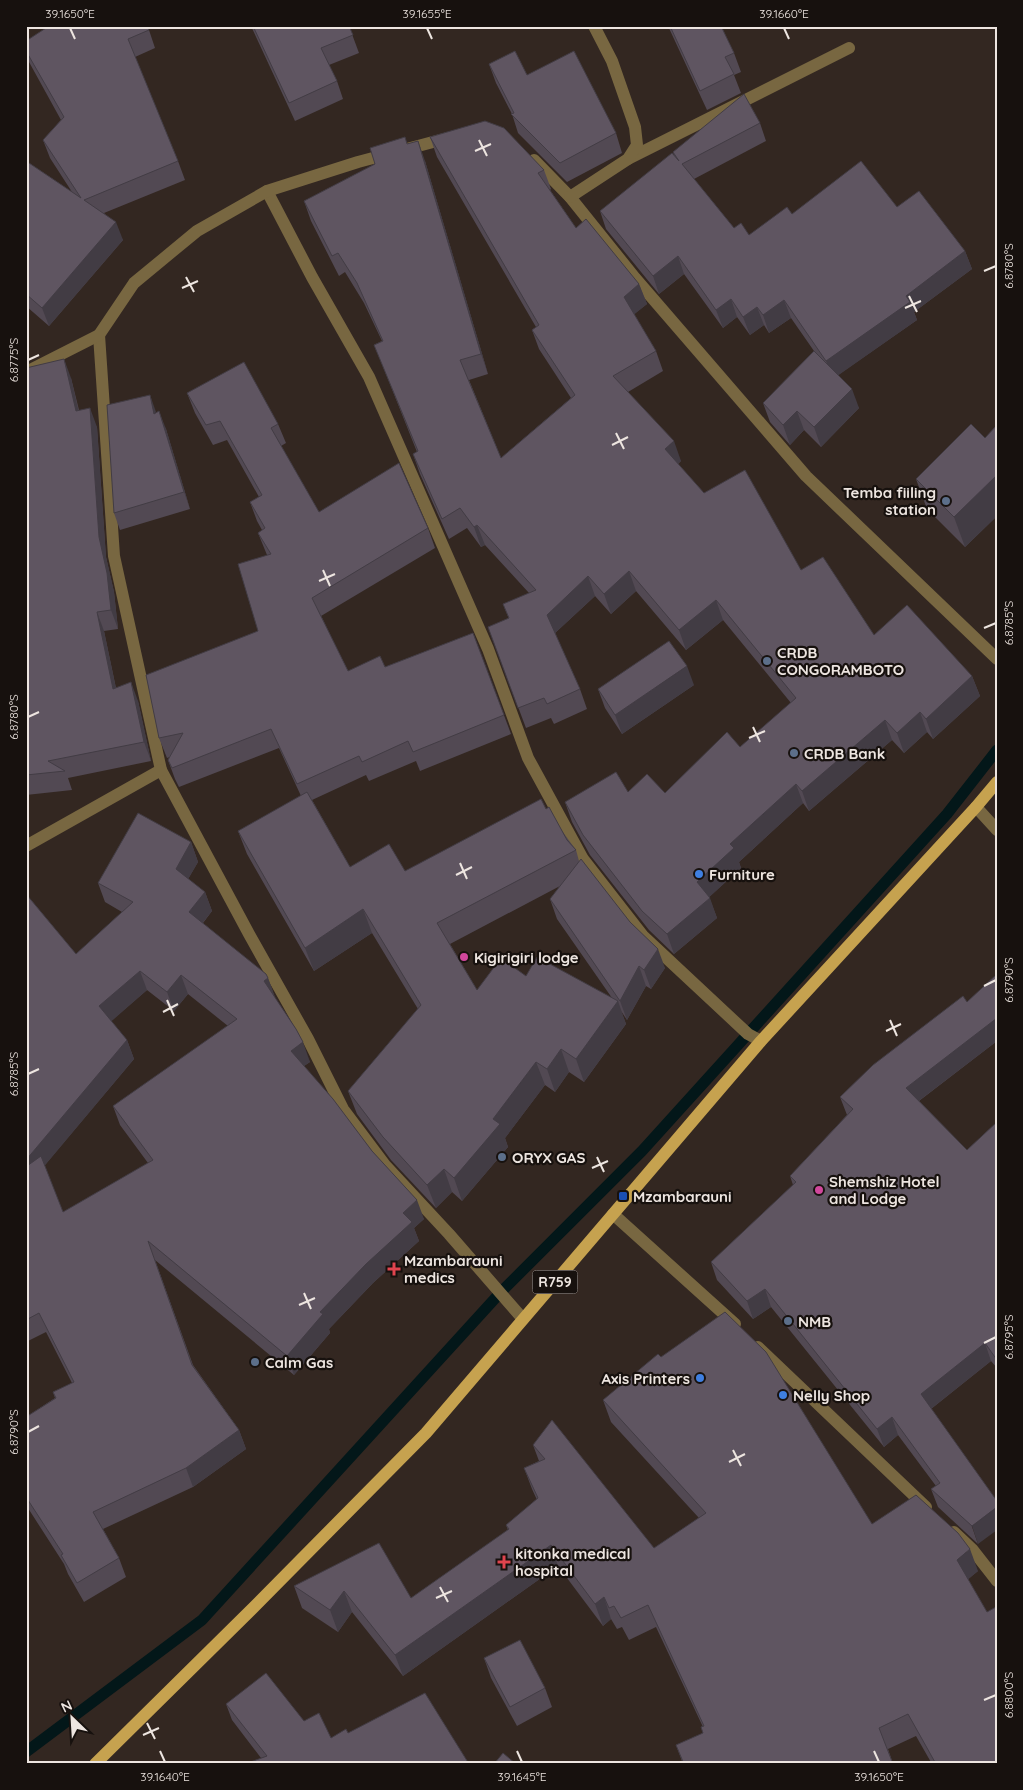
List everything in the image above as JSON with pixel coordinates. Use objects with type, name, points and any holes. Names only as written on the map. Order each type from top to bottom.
[{"type":"main road","name":"R759","points":[[95,1764],[426,1433],[761,1041],[997,782]]},
{"type":"street","points":[[594,26],[612,61],[635,127],[637,145],[628,159]]},
{"type":"street","points":[[570,197],[628,159],[849,48]]},
{"type":"street","points":[[26,372],[99,335],[134,283],[197,231],[267,191],[358,162],[460,135]]},
{"type":"street","points":[[522,148],[570,197],[635,278],[806,476],[997,659]]},
{"type":"street","points":[[267,191],[312,277],[369,377],[488,649],[528,758],[584,859],[643,936],[748,1034],[761,1041]]},
{"type":"street","points":[[99,335],[114,556],[161,770],[308,1039],[343,1109],[385,1165],[523,1319]]},
{"type":"street","points":[[26,846],[161,770]]},
{"type":"street","points":[[976,807],[997,830]]},
{"type":"street","points":[[613,1214],[745,1334],[883,1468],[972,1549],[997,1581]]},
{"type":"building","points":[[49,26],[145,26],[149,30],[128,39],[178,161],[84,200],[116,222],[42,308],[26,294],[26,161],[81,198],[43,140],[64,117],[26,51],[26,41]]},
{"type":"building","points":[[253,26],[349,26],[353,35],[321,48],[337,81],[289,103]]},
{"type":"building","points":[[670,26],[721,26],[734,53],[725,57],[734,74],[700,91]]},
{"type":"building","points":[[515,51],[527,75],[574,51],[616,133],[560,163],[511,114],[514,113],[489,64]]},
{"type":"building","points":[[744,94],[760,123],[682,164],[734,228],[741,223],[749,235],[787,207],[792,214],[861,161],[897,207],[919,191],[965,251],[906,296],[910,302],[826,361],[784,300],[763,315],[757,307],[743,317],[731,299],[716,310],[678,256],[653,276],[600,211],[672,153],[679,161],[673,152]]},
{"type":"building","points":[[485,121],[504,128],[544,170],[538,173],[576,228],[586,219],[639,284],[624,297],[656,351],[613,376],[674,441],[665,449],[704,493],[745,470],[801,570],[823,557],[874,635],[907,605],[972,676],[926,719],[920,712],[897,733],[885,720],[802,791],[796,784],[730,844],[734,848],[697,882],[710,898],[667,934],[642,911],[583,835],[565,802],[616,772],[628,792],[647,774],[665,793],[727,732],[740,747],[796,698],[716,600],[679,630],[629,571],[604,594],[588,576],[547,615],[580,689],[547,704],[544,698],[518,708],[488,627],[509,618],[503,604],[536,590],[477,525],[474,527],[460,508],[442,519],[413,454],[418,451],[374,345],[383,341],[357,283],[338,253],[332,256],[304,201],[375,164],[370,148],[405,137],[407,144],[418,141],[481,354],[460,360],[501,458],[575,395],[532,330],[539,325],[430,137]]},
{"type":"building","points":[[814,351],[852,389],[814,427],[797,411],[783,425],[763,403]]},
{"type":"building","points":[[64,359],[76,411],[90,408],[99,537],[107,573],[111,610],[97,612],[113,689],[131,682],[144,742],[48,761],[65,771],[26,775],[26,368]]},
{"type":"building","points":[[244,362],[278,424],[271,428],[319,512],[399,463],[428,528],[312,598],[348,671],[380,656],[385,667],[473,633],[504,715],[413,752],[408,741],[362,762],[359,756],[297,784],[271,729],[172,768],[168,760],[183,733],[159,738],[146,675],[258,631],[238,564],[271,554],[258,533],[265,528],[250,502],[262,495],[220,421],[206,425],[187,393]]},
{"type":"building","points":[[150,395],[154,414],[159,411],[184,492],[114,513],[107,405]]},
{"type":"building","points":[[971,424],[985,438],[997,425],[997,475],[954,517],[916,479]]},
{"type":"building","points":[[669,641],[687,666],[615,715],[598,689]]},
{"type":"building","points":[[307,792],[350,867],[389,844],[405,871],[541,799],[546,809],[549,807],[567,840],[576,850],[437,923],[477,990],[501,958],[526,976],[537,957],[618,1001],[576,1059],[561,1049],[547,1069],[536,1062],[493,1119],[500,1124],[454,1178],[444,1169],[427,1185],[383,1137],[348,1091],[421,1005],[363,909],[305,948],[238,831]]},
{"type":"building","points":[[138,813],[191,842],[176,869],[205,892],[189,912],[266,974],[268,978],[264,981],[303,1042],[291,1051],[333,1099],[372,1151],[417,1200],[403,1213],[412,1222],[366,1264],[320,1312],[323,1314],[287,1356],[148,1241],[192,1365],[239,1430],[186,1468],[93,1512],[119,1558],[77,1583],[61,1555],[63,1554],[26,1497],[26,1417],[56,1398],[53,1392],[74,1382],[39,1313],[26,1320],[26,1165],[41,1156],[63,1212],[153,1160],[113,1106],[237,1019],[181,975],[167,992],[140,971],[99,1006],[127,1040],[26,1160],[26,894],[76,954],[133,902],[98,883]]},
{"type":"building","points":[[581,859],[630,922],[658,949],[644,970],[639,966],[620,1001],[550,899]]},
{"type":"building","points":[[997,974],[997,1018],[906,1088],[967,1150],[997,1122],[997,1360],[985,1343],[921,1394],[997,1501],[997,1507],[972,1526],[931,1489],[940,1483],[892,1417],[877,1429],[765,1289],[747,1301],[711,1262],[796,1182],[790,1176],[853,1109],[840,1097],[873,1065],[963,996],[967,1002]]},
{"type":"building","points":[[725,1312],[766,1352],[872,1524],[916,1495],[958,1533],[970,1549],[957,1560],[987,1612],[997,1608],[997,1764],[936,1764],[908,1714],[879,1728],[893,1764],[684,1764],[676,1745],[703,1733],[701,1727],[704,1726],[648,1605],[621,1618],[614,1606],[609,1608],[604,1597],[595,1604],[551,1545],[395,1655],[344,1591],[330,1610],[294,1586],[379,1543],[411,1598],[509,1529],[506,1525],[538,1498],[524,1468],[545,1459],[533,1445],[552,1420],[654,1548],[706,1513],[603,1400],[658,1354],[661,1357]]},
{"type":"building","points":[[520,1640],[545,1688],[510,1707],[484,1658]]},
{"type":"building","points":[[266,1673],[304,1721],[319,1713],[331,1738],[346,1729],[348,1733],[425,1693],[469,1764],[245,1764],[267,1756],[226,1704]]},
{"type":"building","points":[[503,1753],[516,1764],[494,1764]]},
{"type":"waterway","points":[[26,1752],[202,1620],[500,1293],[642,1151],[947,814],[997,750]]},
{"type":"place","name":"Temba fiiling station","points":[[946,501]]},
{"type":"place","name":"CRDB CONGORAMBOTO","points":[[767,661]]},
{"type":"place","name":"CRDB Bank","points":[[794,753]]},
{"type":"place","name":"Furniture","points":[[699,874]]},
{"type":"place","name":"Kigirigiri lodge","points":[[464,957]]},
{"type":"place","name":"ORYX GAS","points":[[502,1157]]},
{"type":"place","name":"Shemshiz Hotel and Lodge","points":[[819,1190]]},
{"type":"place","name":"Mzambarauni","points":[[623,1196]]},
{"type":"place","name":"Mzambarauni medics","points":[[394,1269]]},
{"type":"place","name":"NMB","points":[[788,1321]]},
{"type":"place","name":"Calm Gas","points":[[255,1362]]},
{"type":"place","name":"Axis Printers","points":[[700,1378]]},
{"type":"place","name":"Nelly Shop","points":[[783,1395]]},
{"type":"place","name":"kitonka medical hospital","points":[[504,1562]]}]
